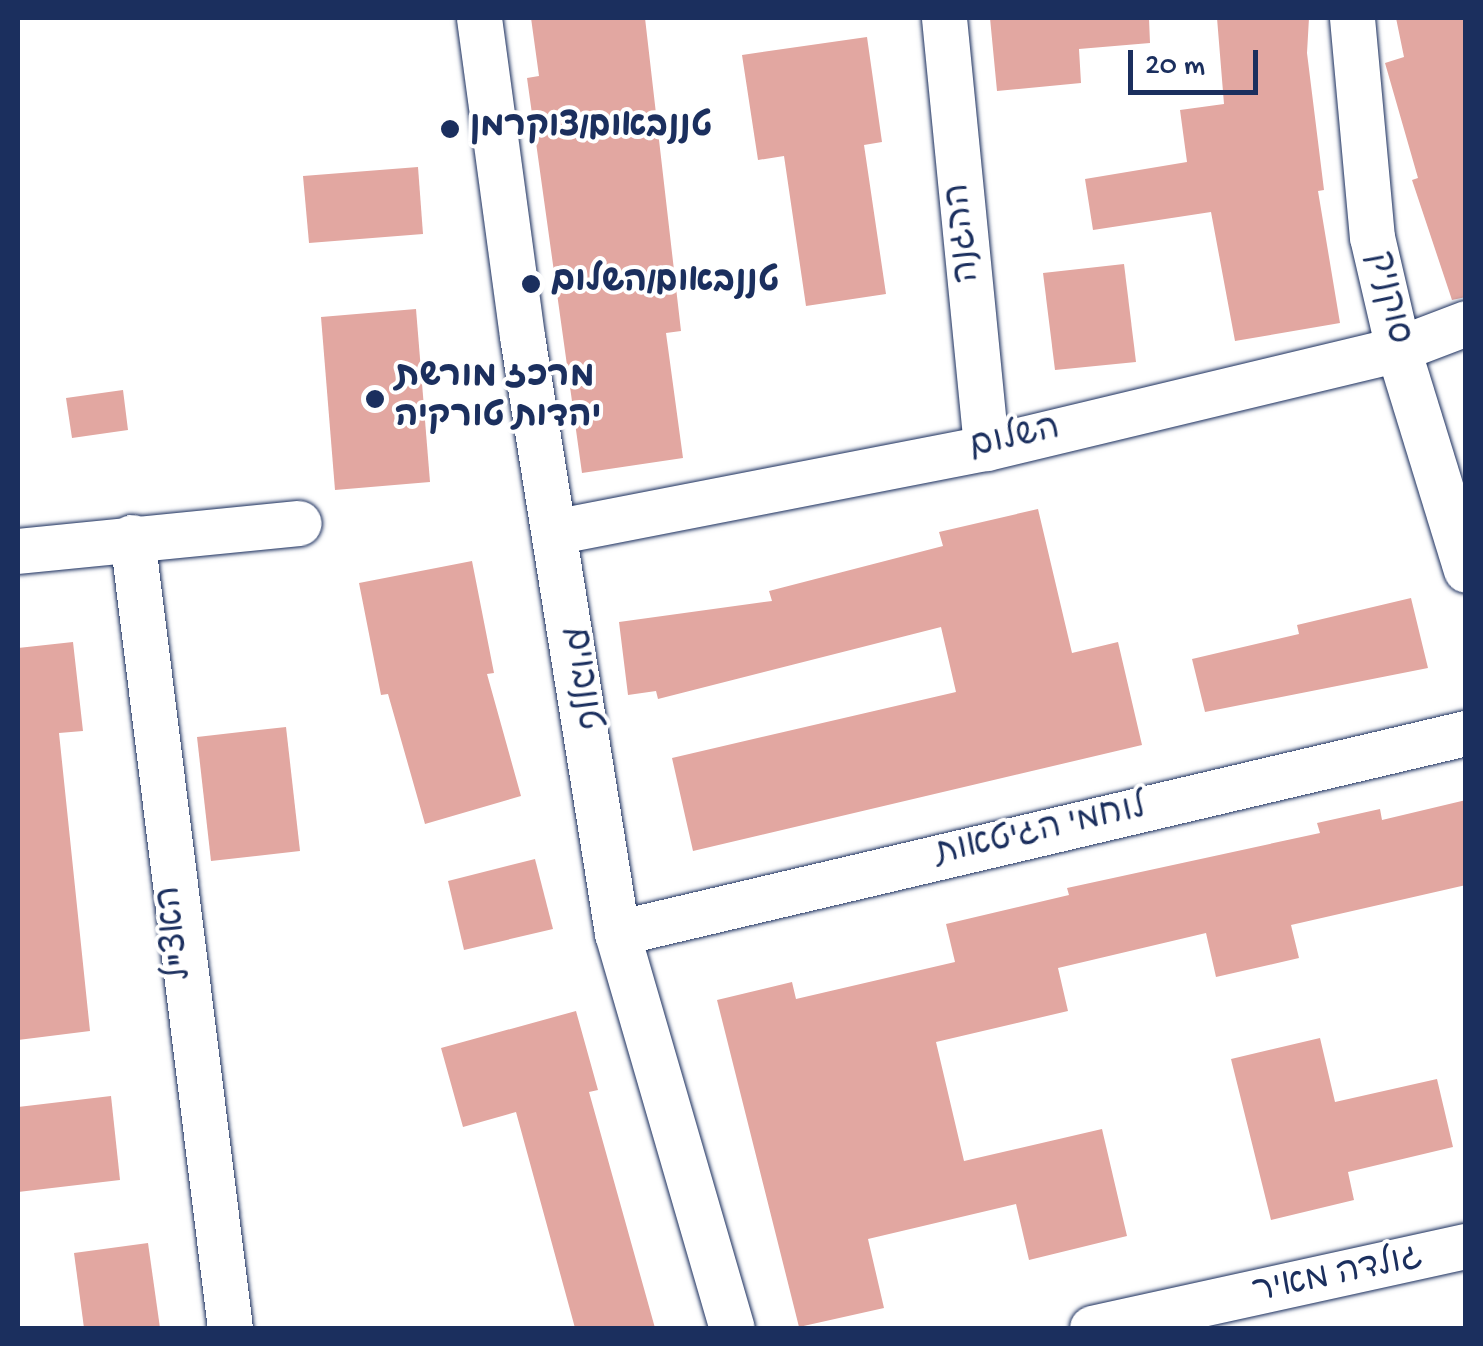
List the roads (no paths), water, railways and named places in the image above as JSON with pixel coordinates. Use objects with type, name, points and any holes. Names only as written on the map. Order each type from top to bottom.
[{"type":"street","name":"טננבוים","points":[[479,18],[522,336],[558,532],[617,933],[732,1328]]},
{"type":"street","name":"ההגנה","points":[[944,18],[986,448]]},
{"type":"street","name":"סוקניק","points":[[1352,18],[1372,236],[1398,348],[1466,570]]},
{"type":"street","name":"השלום","points":[[558,532],[986,448],[1398,348],[1466,322]]},
{"type":"street","points":[[18,552],[132,537],[299,523]]},
{"type":"street","name":"האצ\"ל","points":[[132,537],[230,1328]]},
{"type":"street","name":"לוחמי הגיטאות","points":[[617,933],[1466,733]]},
{"type":"street","name":"גולדה מאיר","points":[[1092,1328],[1466,1246]]},
{"type":"place","name":"טננבאום/צוקרמן","points":[[450,129]]},
{"type":"place","name":"טננבאום/השלום","points":[[531,284]]},
{"type":"place","name":"מרכז מורשת יהדות טורקיה","points":[[375,399]]}]
